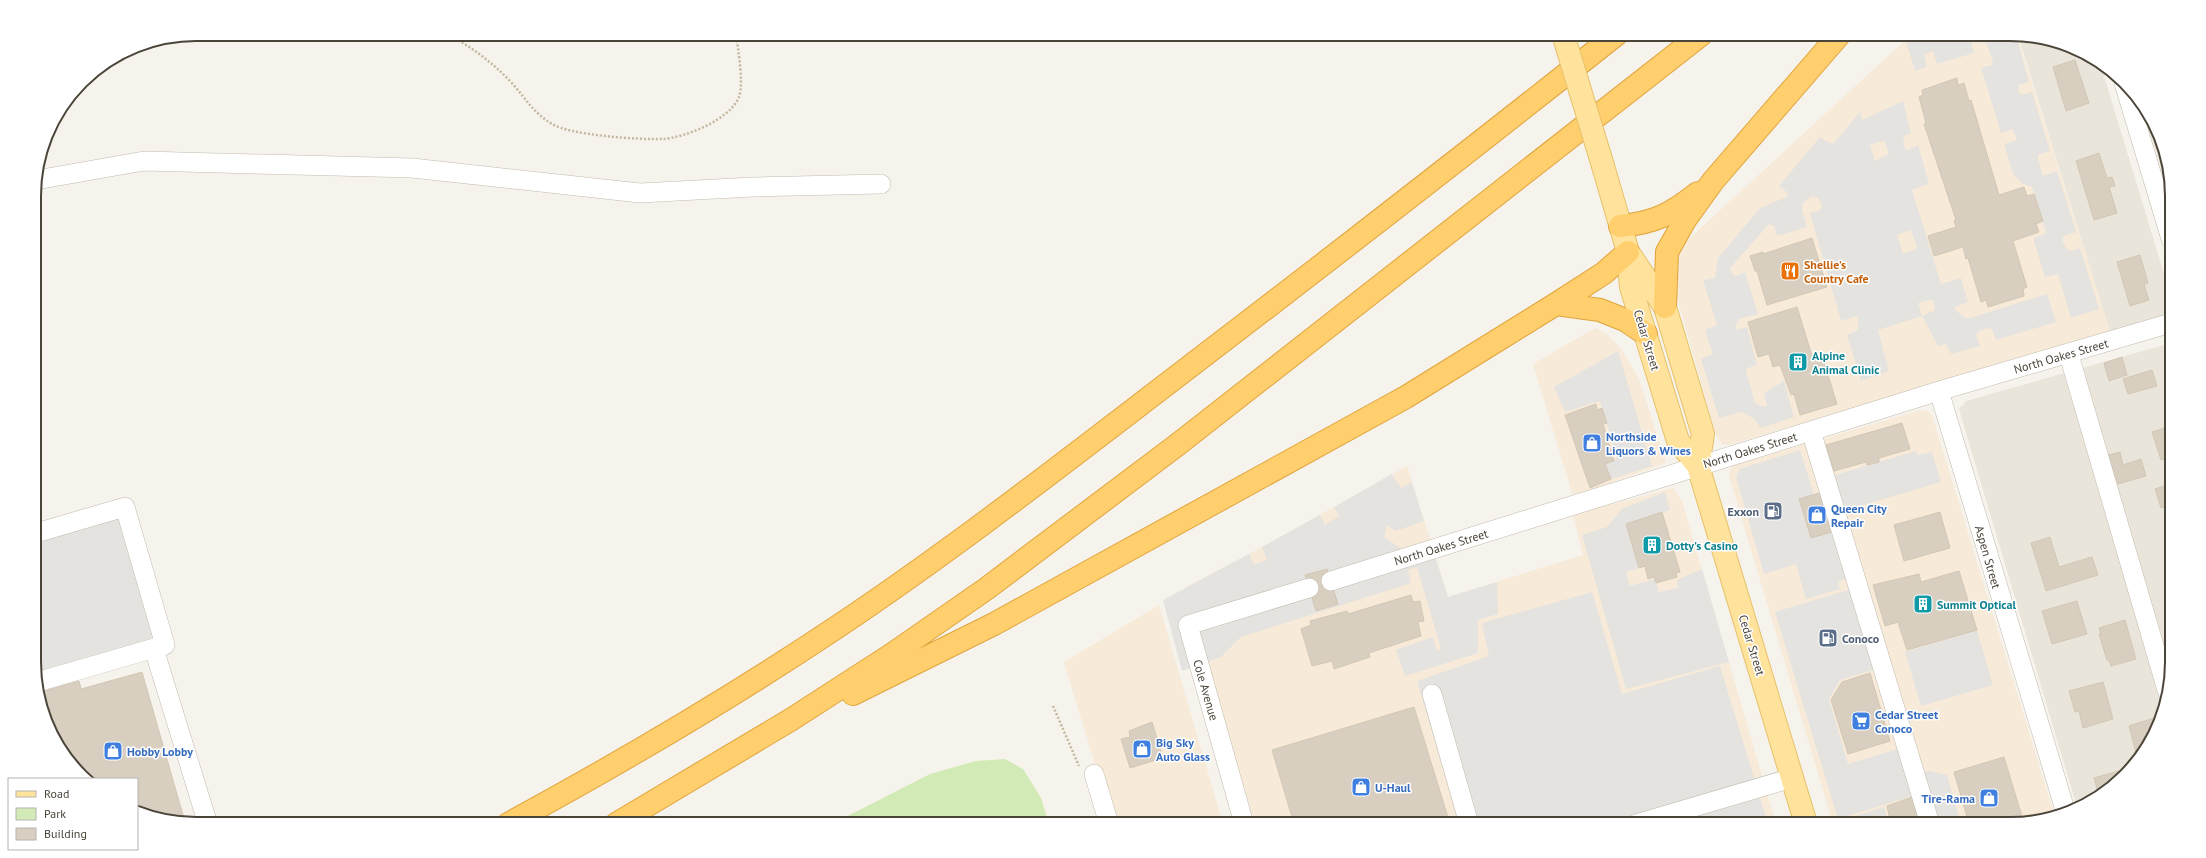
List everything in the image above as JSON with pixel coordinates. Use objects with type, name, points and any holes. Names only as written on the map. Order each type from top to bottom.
[{"type":"highway","points":[[520,817],[622,760],[761,676],[842,624],[940,556],[1241,327],[1608,41]]},
{"type":"highway","points":[[628,817],[741,750],[891,655],[1059,535],[1693,41]]},
{"type":"highway","points":[[1664,307],[1667,252],[1685,220],[1713,181],[1834,41]]},
{"type":"highway","points":[[1620,226],[1643,224],[1662,217],[1680,207],[1713,181]]},
{"type":"highway","points":[[741,750],[994,624],[1406,397],[1604,273],[1628,252]]},
{"type":"highway","points":[[1556,304],[1600,310],[1625,320],[1646,334]]},
{"type":"main road","name":"Cedar Street","points":[[1565,41],[1628,252],[1631,287],[1678,441],[1698,466],[1804,817]]},
{"type":"main road","name":"Cedar Street","points":[[1628,252],[1664,307],[1703,434],[1698,466]]},
{"type":"street","points":[[2128,96],[2165,219]]},
{"type":"street","points":[[42,179],[144,161],[412,168],[640,193],[753,187],[881,184]]},
{"type":"street","name":"North Oakes Street","points":[[1331,581],[1939,391],[2165,325]]},
{"type":"street","points":[[2069,354],[2164,680]]},
{"type":"street","name":"Aspen Street","points":[[1939,391],[2064,807]]},
{"type":"street","points":[[1811,431],[1928,817]]},
{"type":"street","points":[[41,531],[125,507],[165,645],[42,681]]},
{"type":"street","name":"Cole Avenue","points":[[1242,817],[1188,625],[1309,588]]},
{"type":"street","points":[[154,649],[206,817]]},
{"type":"street","points":[[1432,694],[1467,817]]},
{"type":"street","points":[[1087,771],[1106,817]]},
{"type":"street","points":[[1660,817],[1792,778]]},
{"type":"path","points":[[459,41],[488,60],[511,83],[530,108],[553,125],[585,134],[662,139],[692,132],[713,122],[728,111],[739,97],[741,71],[737,41]]},
{"type":"path","points":[[1053,706],[1087,771]]},
{"type":"shaded area","points":[[1904,41],[2019,41],[2110,332],[1729,445],[1722,444],[1716,435],[1678,301],[1673,274],[1681,246]]},
{"type":"shaded area","points":[[1906,41],[1971,41],[1974,53],[1937,64],[1933,51],[1924,55],[1927,67],[1915,71]]},
{"type":"shaded area","points":[[1980,41],[2018,41],[2029,82],[2019,85],[2018,91],[2021,95],[2032,92],[2050,151],[2038,155],[2043,176],[2057,171],[2076,232],[2064,236],[2062,240],[2066,248],[2071,251],[2080,248],[2099,309],[2071,318],[2058,274],[2045,277],[2033,238],[2045,234],[2046,232],[2032,187],[2023,184],[2013,174],[2004,144],[2015,141],[2017,138],[2012,129],[2001,133],[1981,68],[1992,65],[1993,62],[1987,44]]},
{"type":"shaded area","points":[[2020,41],[2060,49],[2078,57],[2103,72],[2165,277],[2165,315],[2110,332]]},
{"type":"shaded area","points":[[1903,101],[1911,133],[1904,136],[1903,139],[1905,148],[1907,150],[1918,145],[1929,184],[1912,190],[1941,284],[1961,278],[1968,302],[1955,307],[1955,310],[1965,318],[1970,318],[2047,294],[2056,322],[1996,340],[1992,329],[1988,328],[1979,331],[1976,335],[1980,346],[1951,354],[1946,344],[1938,346],[1922,316],[1878,330],[1889,371],[1861,381],[1847,335],[1858,330],[1858,318],[1856,316],[1841,321],[1810,213],[1821,210],[1822,205],[1818,198],[1812,196],[1803,203],[1802,209],[1807,227],[1777,236],[1774,226],[1769,224],[1730,270],[1735,276],[1745,272],[1758,314],[1739,319],[1735,327],[1737,330],[1747,327],[1757,365],[1746,370],[1755,403],[1761,406],[1767,406],[1764,393],[1784,381],[1794,417],[1761,428],[1753,418],[1741,412],[1719,418],[1701,359],[1713,354],[1705,330],[1717,325],[1703,280],[1715,278],[1718,258],[1760,208],[1787,197],[1788,193],[1779,186],[1820,137],[1829,143],[1834,143],[1860,112],[1862,120]],"holes":[[[1882,141],[1885,142],[1889,154],[1875,161],[1870,145]],[[1911,230],[1917,247],[1914,250],[1903,254],[1897,235]],[[1930,300],[1934,301],[1935,310],[1922,316],[1918,303]]]},
{"type":"shaded area","points":[[2148,127],[2157,146],[2164,178]]},
{"type":"shaded area","points":[[1595,328],[1608,335],[1622,350],[1639,379],[1666,463],[1573,496],[1533,364]]},
{"type":"shaded area","points":[[2165,345],[2164,682],[2157,712],[2139,748],[2120,772],[2096,791],[2076,802],[1959,409],[1966,401]]},
{"type":"shaded area","points":[[1618,351],[1652,466],[1611,479],[1605,464],[1617,458],[1600,401],[1565,412],[1554,387]]},
{"type":"shaded area","points":[[1921,410],[1927,411],[1932,415],[2053,811],[2020,817],[1831,817],[1729,476],[1730,469],[1734,465]]},
{"type":"shaded area","points":[[1800,450],[1814,495],[1799,499],[1811,538],[1836,531],[1849,578],[1838,582],[1840,589],[1806,599],[1796,564],[1764,574],[1736,477],[1740,469]]},
{"type":"shaded area","points":[[1916,451],[1918,455],[1932,452],[1941,482],[1843,511],[1832,476]]},
{"type":"shaded area","points":[[1407,466],[1448,597],[1583,555],[1573,515],[1673,488],[1682,501],[1774,817],[1253,817],[1184,588],[1266,545]]},
{"type":"shaded area","points":[[1392,474],[1401,488],[1412,482],[1424,521],[1396,531],[1387,525],[1384,537],[1402,549],[1430,541],[1448,597],[1497,582],[1498,614],[1478,620],[1478,653],[1405,676],[1396,650],[1433,637],[1437,651],[1441,649],[1417,567],[1408,570],[1411,583],[1241,637],[1221,657],[1182,671],[1163,600],[1249,554],[1254,564],[1267,560],[1262,547],[1320,515],[1325,525],[1339,516],[1334,507]]},
{"type":"shaded area","points":[[1665,492],[1670,510],[1626,524],[1639,568],[1626,572],[1630,586],[1655,579],[1659,592],[1678,588],[1677,580],[1702,569],[1729,662],[1626,689],[1582,535],[1607,527],[1622,509]]},
{"type":"shaded area","points":[[125,507],[165,645],[42,681],[41,531]]},
{"type":"shaded area","points":[[1852,589],[1876,669],[1840,680],[1829,699],[1848,764],[1901,748],[1915,795],[1844,817],[1837,817],[1775,612]]},
{"type":"shaded area","points":[[1592,592],[1622,694],[1720,666],[1766,817],[1457,817],[1417,681],[1489,656],[1482,623]]},
{"type":"shaded area","points":[[1159,605],[1221,817],[1111,817],[1064,662]]},
{"type":"shaded area","points":[[1977,630],[1993,685],[1921,706],[1905,652]]},
{"type":"shaded area","points":[[1930,771],[1947,775],[1959,817],[1936,817],[1923,772]]},
{"type":"shaded area","points":[[1884,807],[1887,817],[1852,817]]},
{"type":"green space","points":[[1005,759],[1023,769],[1041,798],[1047,817],[846,817],[930,774],[976,761]]},
{"type":"building","points":[[2075,60],[2089,103],[2066,111],[2053,67]]},
{"type":"building","points":[[1957,78],[1958,85],[1964,83],[1969,101],[1971,100],[1999,195],[2024,187],[2027,196],[2034,194],[2043,221],[2036,224],[2039,232],[2013,241],[2027,287],[2023,289],[2024,296],[1988,307],[1986,300],[1981,302],[1968,258],[1966,259],[1963,247],[1934,256],[1928,236],[1956,227],[1954,221],[1956,220],[1924,124],[1926,123],[1919,97],[1923,95],[1922,90]]},
{"type":"building","points":[[2099,153],[2107,178],[2112,177],[2115,186],[2109,187],[2117,213],[2094,220],[2076,161]]},
{"type":"building","name":"Shellie's Country Cafe","points":[[1812,238],[1827,287],[1767,305],[1757,271],[1755,271],[1750,256],[1763,252],[1763,254]]},
{"type":"building","points":[[2140,255],[2148,283],[2144,285],[2149,300],[2130,306],[2117,262]]},
{"type":"building","name":"Alpine Animal Clinic","points":[[1797,307],[1813,359],[1822,356],[1837,404],[1800,415],[1794,394],[1791,395],[1780,365],[1773,367],[1769,354],[1758,357],[1748,322]]},
{"type":"building","points":[[2122,357],[2127,375],[2109,381],[2104,363]]},
{"type":"building","points":[[2152,370],[2157,386],[2128,394],[2123,379]]},
{"type":"building","name":"Northside Liquors & Wines","points":[[1596,404],[1597,410],[1602,408],[1607,423],[1603,424],[1614,461],[1605,464],[1611,479],[1590,488],[1565,415]]},
{"type":"building","points":[[1902,423],[1910,449],[1879,458],[1879,462],[1867,465],[1866,462],[1834,471],[1826,445]]},
{"type":"building","points":[[2165,428],[2165,459],[2161,460],[2152,432]]},
{"type":"building","points":[[2120,452],[2123,465],[2141,459],[2146,476],[2114,485],[2105,456]]},
{"type":"building","points":[[2165,486],[2165,507],[2161,508],[2155,489]]},
{"type":"building","name":"Queen City Repair","points":[[1823,492],[1835,531],[1811,538],[1799,499]]},
{"type":"building","name":"Dotty's Casino","points":[[1662,512],[1680,572],[1676,573],[1677,577],[1656,583],[1654,577],[1648,579],[1645,566],[1639,568],[1626,524]]},
{"type":"building","points":[[1940,512],[1950,548],[1904,561],[1894,525]]},
{"type":"building","points":[[2050,537],[2059,567],[2092,557],[2098,575],[2046,591],[2031,543]]},
{"type":"building","points":[[1327,569],[1338,604],[1316,611],[1305,575]]},
{"type":"building","name":"Summit Optical","points":[[1959,571],[1977,630],[1907,650],[1898,622],[1885,626],[1873,585],[1919,574],[1921,582]]},
{"type":"building","points":[[1411,595],[1413,602],[1420,601],[1424,621],[1418,622],[1421,636],[1369,653],[1370,657],[1334,669],[1332,661],[1312,666],[1301,629],[1311,625],[1310,621],[1347,611],[1348,614]]},
{"type":"building","points":[[2077,601],[2087,634],[2052,644],[2042,611]]},
{"type":"building","points":[[2125,620],[2136,659],[2111,666],[2109,660],[2107,660],[2099,634],[2101,634],[2099,628]]},
{"type":"building","name":"Hobby Lobby","points":[[142,672],[183,817],[156,812],[138,805],[138,778],[94,778],[86,772],[73,756],[57,730],[49,712],[44,691],[79,681],[81,689]]},
{"type":"building","name":"Cedar Street Conoco","points":[[1870,673],[1890,741],[1848,754],[1831,700],[1842,682]]},
{"type":"building","points":[[2103,682],[2113,719],[2083,728],[2079,711],[2075,712],[2069,691]]},
{"type":"building","name":"U-Haul","points":[[1414,707],[1448,817],[1292,817],[1272,750]]},
{"type":"building","points":[[2154,718],[2136,752],[2129,726]]},
{"type":"building","name":"Big Sky Auto Glass","points":[[1152,722],[1163,758],[1130,768],[1121,739],[1130,737],[1129,731]]},
{"type":"building","name":"Tire-Rama","points":[[2004,757],[2022,817],[1967,817],[1954,772]]},
{"type":"building","points":[[2121,770],[2097,790],[2094,778]]},
{"type":"building","points":[[1912,797],[1918,817],[1889,817],[1887,806]]},
{"type":"place","name":"Shellie's Country Cafe","points":[[1790,271]]},
{"type":"place","name":"Alpine Animal Clinic","points":[[1798,362]]},
{"type":"place","name":"Northside Liquors & Wines","points":[[1592,443]]},
{"type":"place","name":"Exxon","points":[[1773,511]]},
{"type":"place","name":"Queen City Repair","points":[[1817,515]]},
{"type":"place","name":"Dotty's Casino","points":[[1652,545]]},
{"type":"place","name":"Summit Optical","points":[[1923,604]]},
{"type":"place","name":"Conoco","points":[[1828,638]]},
{"type":"place","name":"Cedar Street Conoco","points":[[1861,721]]},
{"type":"place","name":"Big Sky Auto Glass","points":[[1142,749]]},
{"type":"place","name":"Hobby Lobby","points":[[113,751]]},
{"type":"place","name":"U-Haul","points":[[1361,787]]},
{"type":"place","name":"Tire-Rama","points":[[1989,798]]}]
